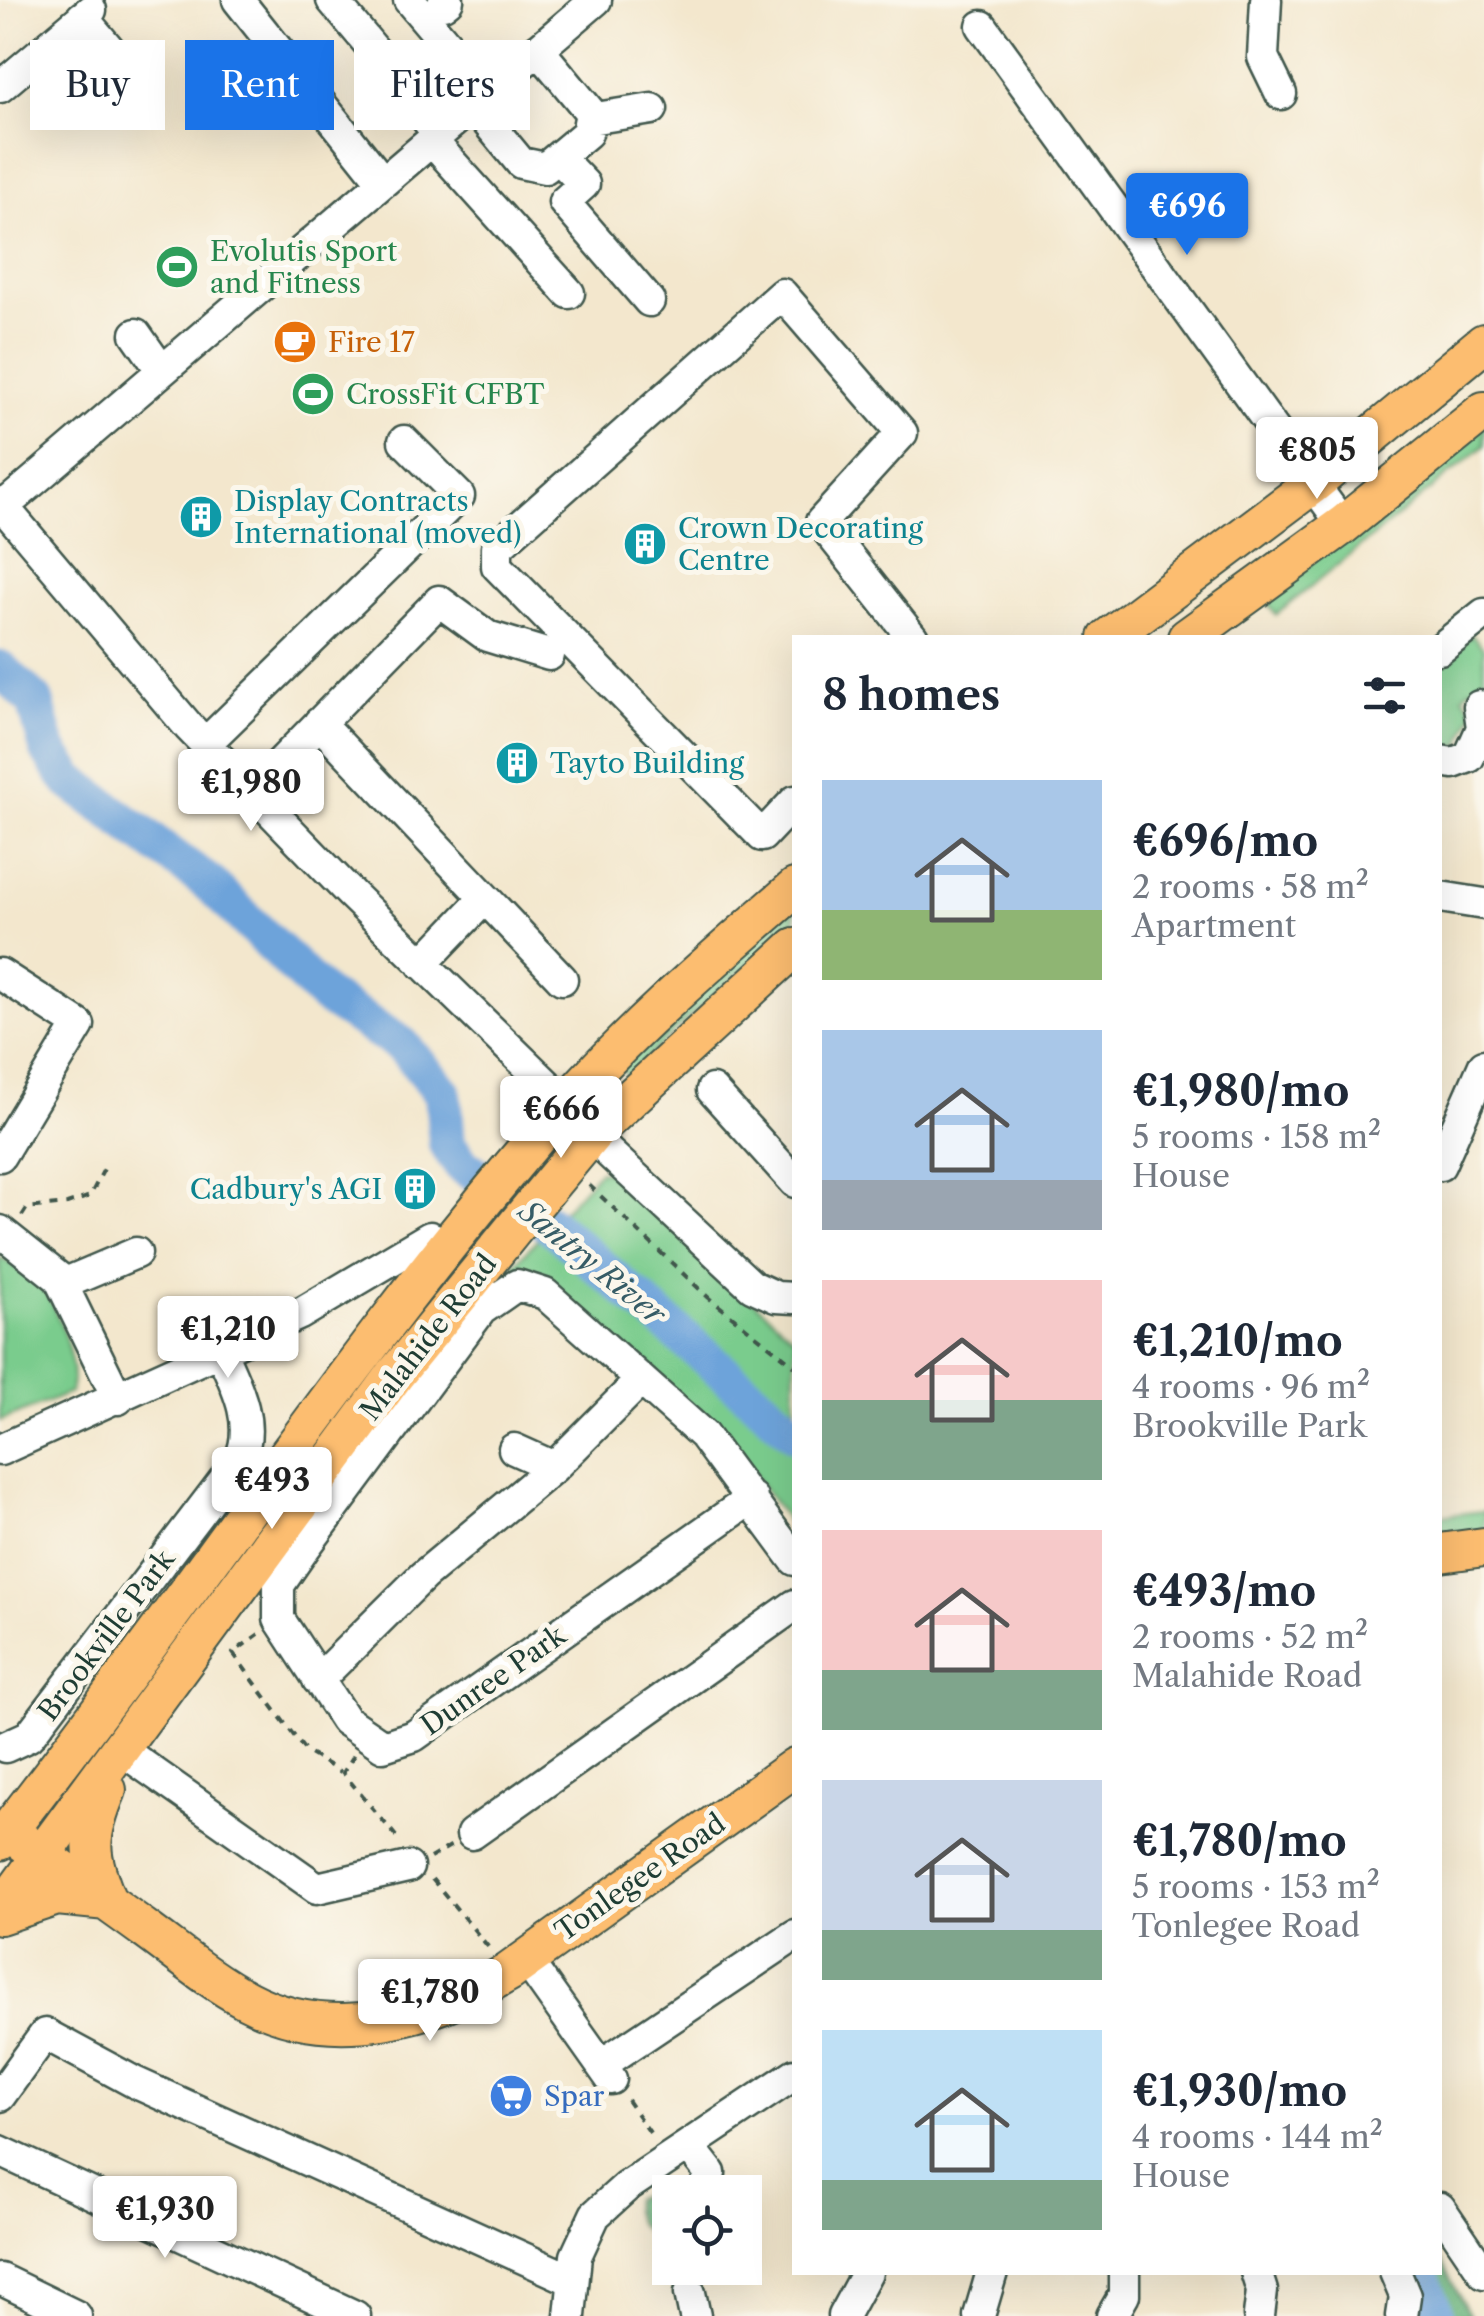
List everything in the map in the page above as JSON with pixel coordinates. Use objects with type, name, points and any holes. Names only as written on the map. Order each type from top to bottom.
[{"type":"main road","points":[[1112,635],[1313,484],[1484,343]]},
{"type":"main road","points":[[1191,635],[1343,525],[1484,411]]},
{"type":"main road","name":"Malahide Road","points":[[3,1832],[448,1244],[566,1103],[718,956],[792,891]]},
{"type":"main road","name":"Malahide Road","points":[[0,1914],[396,1375],[528,1211],[594,1132],[792,950]]},
{"type":"main road","points":[[1442,1553],[1484,1547]]},
{"type":"main road","points":[[0,1914],[58,1896],[106,1901],[96,1876],[90,1840],[123,1750]]},
{"type":"main road","name":"Tonlegee Road","points":[[3,1832],[248,2000],[304,2020],[340,2025],[462,2000],[526,1959],[792,1769]]},
{"type":"street","points":[[238,0],[383,182]]},
{"type":"street","points":[[332,0],[396,76],[435,138],[569,294]]},
{"type":"street","points":[[409,0],[438,40]]},
{"type":"street","points":[[530,56],[596,0]]},
{"type":"street","points":[[1266,0],[1263,57],[1282,94]]},
{"type":"street","points":[[55,40],[87,13],[106,40]]},
{"type":"street","points":[[982,26],[1343,525]]},
{"type":"street","points":[[500,130],[521,163],[545,168],[587,134],[591,113],[538,49]]},
{"type":"street","points":[[0,86],[30,61]]},
{"type":"street","points":[[590,119],[652,109]]},
{"type":"street","points":[[444,130],[2,505],[206,744],[422,964],[566,1103],[679,1222],[752,1286],[776,1297],[792,1298]]},
{"type":"street","points":[[558,157],[584,184],[564,202],[649,301]]},
{"type":"street","points":[[792,804],[762,836],[497,566],[497,546],[782,294],[902,432],[821,522],[910,635]]},
{"type":"street","points":[[136,334],[162,371]]},
{"type":"street","points":[[206,744],[458,496],[404,441]]},
{"type":"street","points":[[252,792],[439,601],[488,636],[549,655]]},
{"type":"street","points":[[1442,646],[1484,614]]},
{"type":"street","points":[[1442,762],[1452,764],[1469,756],[1482,728],[1479,706]]},
{"type":"street","points":[[319,723],[562,979]]},
{"type":"street","points":[[1442,897],[1484,904]]},
{"type":"street","points":[[422,964],[484,898]]},
{"type":"street","points":[[0,974],[79,1025],[0,1156]]},
{"type":"street","points":[[1442,1160],[1484,1065]]},
{"type":"street","points":[[712,1090],[792,1179]]},
{"type":"street","points":[[4,1233],[52,1269],[63,1284],[118,1398]]},
{"type":"street","points":[[0,1450],[300,1314],[430,1236],[448,1244]]},
{"type":"street","points":[[63,1284],[136,1253]]},
{"type":"street","points":[[278,1619],[279,1585],[306,1546],[481,1310],[517,1285],[546,1294],[702,1435],[792,1556]]},
{"type":"street","name":"Brookville Park","points":[[5,1747],[29,1736],[240,1459],[246,1444],[242,1400],[221,1352]]},
{"type":"street","points":[[318,1680],[423,1576],[554,1467],[642,1380]]},
{"type":"street","points":[[514,1449],[554,1467]]},
{"type":"street","name":"Dunree Park","points":[[278,1619],[344,1720],[384,1746],[414,1736],[752,1498]]},
{"type":"street","points":[[472,1834],[792,1606]]},
{"type":"street","points":[[123,1750],[317,1888],[408,1867]]},
{"type":"street","points":[[526,1959],[607,2072],[792,1936]]},
{"type":"street","points":[[0,2096],[46,2034],[134,2082],[572,2280]]},
{"type":"street","points":[[570,2316],[576,2256],[596,2215],[626,2187],[792,2086]]},
{"type":"street","points":[[0,2151],[355,2316]]},
{"type":"street","points":[[679,2153],[709,2175]]},
{"type":"street","points":[[1442,2211],[1484,2273]]},
{"type":"street","points":[[843,2316],[865,2275]]},
{"type":"street","points":[[979,2316],[991,2275]]},
{"type":"street","points":[[1112,2316],[1124,2295],[1124,2275]]},
{"type":"street","points":[[1257,2275],[1262,2291],[1259,2316]]},
{"type":"street","points":[[1396,2275],[1405,2296],[1402,2316]]},
{"type":"street","points":[[0,2279],[76,2316]]},
{"type":"path","points":[[4,1233],[27,1208],[67,1204],[90,1196],[106,1165]]},
{"type":"path","points":[[582,1178],[708,1298],[792,1364]]},
{"type":"path","points":[[278,1619],[233,1653],[306,1752],[343,1773]]},
{"type":"path","points":[[408,1867],[472,1834]]},
{"type":"path","points":[[607,2072],[679,2153]]},
{"type":"green space","points":[[1484,411],[1484,446],[1276,615],[1257,588]]},
{"type":"green space","points":[[1472,635],[1484,649],[1484,692],[1471,688],[1463,696],[1474,710],[1461,744],[1442,749],[1442,660]]},
{"type":"green space","points":[[792,906],[792,929],[723,985],[627,1076],[619,1068]]},
{"type":"green space","points":[[599,1171],[609,1172],[792,1335],[792,1527],[742,1459],[707,1423],[539,1277],[512,1267]]},
{"type":"green space","points":[[0,1257],[30,1276],[46,1293],[65,1337],[73,1383],[70,1393],[0,1421]]},
{"type":"green space","points":[[1484,1511],[1484,1532],[1442,1538],[1442,1516]]},
{"type":"green space","points":[[647,2194],[652,2199],[652,2236],[634,2217],[633,2199]]},
{"type":"green space","points":[[1442,2263],[1470,2316],[1406,2316],[1404,2275],[1442,2275]]},
{"type":"waterway","name":"Santry River","points":[[0,669],[35,701],[48,749],[69,780],[211,885],[323,995],[402,1045],[443,1093],[447,1144],[462,1165],[552,1226],[792,1430]]},
{"type":"waterway","name":"Santry River","points":[[1420,2275],[1436,2316]]},
{"type":"place","name":"Evolutis Sport and Fitness","points":[[177,267]]},
{"type":"place","name":"Fire 17","points":[[295,342]]},
{"type":"place","name":"CrossFit CFBT","points":[[313,394]]},
{"type":"place","name":"Display Contracts International (moved)","points":[[201,517]]},
{"type":"place","name":"Crown Decorating Centre","points":[[645,544]]},
{"type":"place","name":"Tayto Building","points":[[517,763]]},
{"type":"place","name":"Cadbury's AGI","points":[[415,1189]]},
{"type":"place","name":"Spar","points":[[511,2096]]}]
